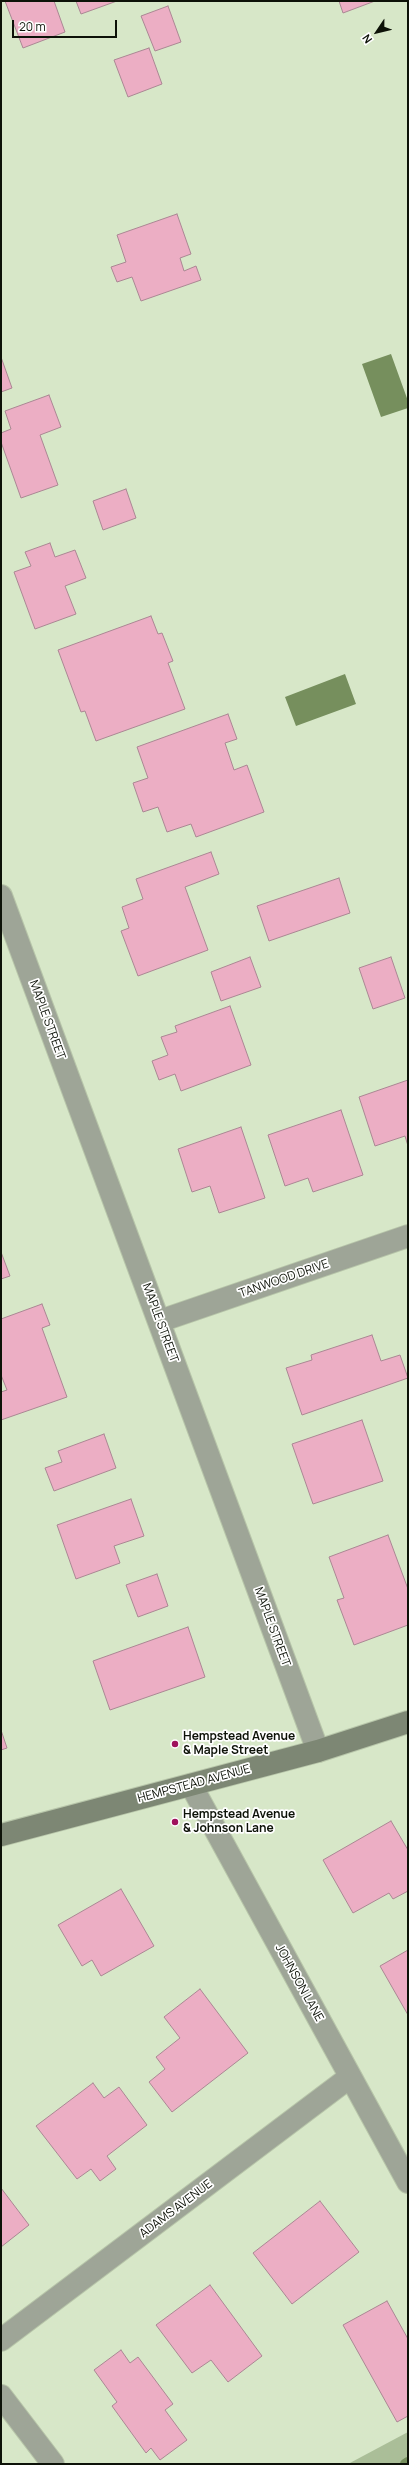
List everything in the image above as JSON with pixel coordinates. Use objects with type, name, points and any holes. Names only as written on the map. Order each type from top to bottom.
[{"type":"main road","name":"HEMPSTEAD AVENUE","points":[[1,1835],[318,1751],[408,1722]]},
{"type":"street","name":"MAPLE STREET","points":[[1,896],[160,1321],[318,1751]]},
{"type":"street","name":"TANWOOD DRIVE","points":[[160,1321],[408,1236]]},
{"type":"street","name":"JOHNSON LANE","points":[[191,1785],[408,2182]]},
{"type":"street","name":"ADAMS AVENUE","points":[[1,2340],[350,2077]]},
{"type":"street","points":[[1,2396],[53,2464]]},
{"type":"shaded area","points":[[391,354],[408,401],[408,408],[381,417],[362,364]]},
{"type":"shaded area","points":[[345,674],[356,704],[296,726],[285,697]]},
{"type":"shaded area","points":[[408,2432],[408,2464],[348,2464]]},
{"type":"building","points":[[5,1],[54,1],[65,32],[23,48]]},
{"type":"building","points":[[76,1],[117,1],[81,14]]},
{"type":"building","points":[[339,1],[375,1],[343,13]]},
{"type":"building","points":[[168,6],[181,42],[155,51],[141,16]]},
{"type":"building","points":[[149,48],[162,84],[128,97],[114,60]]},
{"type":"building","points":[[177,214],[191,254],[180,258],[184,271],[196,266],[201,280],[141,301],[132,277],[117,282],[111,267],[126,262],[117,235]]},
{"type":"building","points":[[1,357],[12,388],[1,392]]},
{"type":"building","points":[[49,395],[61,427],[40,435],[58,485],[21,498],[1,442],[1,433],[11,429],[5,411]]},
{"type":"building","points":[[126,489],[136,518],[103,530],[93,501]]},
{"type":"building","points":[[50,543],[55,557],[75,550],[86,578],[65,586],[76,614],[35,629],[14,572],[31,566],[25,552]]},
{"type":"building","points":[[151,616],[158,634],[162,633],[173,661],[168,663],[185,709],[96,741],[85,711],[81,712],[58,650]]},
{"type":"building","points":[[228,714],[237,739],[225,743],[234,770],[247,765],[264,812],[196,837],[191,824],[167,832],[158,807],[143,812],[133,783],[148,778],[137,747]]},
{"type":"building","points":[[211,852],[219,874],[185,887],[208,950],[138,976],[121,931],[129,928],[122,907],[143,899],[136,879]]},
{"type":"building","points":[[339,878],[350,913],[269,941],[257,906]]},
{"type":"building","points":[[250,957],[261,987],[221,1001],[211,972]]},
{"type":"building","points":[[391,957],[405,998],[373,1009],[359,968]]},
{"type":"building","points":[[230,1006],[251,1065],[181,1091],[175,1074],[159,1080],[152,1061],[168,1055],[161,1037],[177,1032],[175,1026]]},
{"type":"building","points":[[408,1080],[408,1146],[405,1136],[375,1146],[359,1097]]},
{"type":"building","points":[[341,1110],[363,1175],[313,1192],[308,1178],[285,1186],[268,1135]]},
{"type":"building","points":[[241,1127],[265,1198],[219,1213],[210,1186],[192,1192],[178,1149]]},
{"type":"building","points":[[1,1252],[10,1276],[1,1279]]},
{"type":"building","points":[[42,1304],[50,1325],[42,1328],[67,1397],[1,1420],[1,1392],[7,1390],[1,1375],[1,1319]]},
{"type":"building","points":[[372,1335],[381,1361],[400,1355],[408,1378],[302,1415],[286,1368],[312,1360],[311,1355]]},
{"type":"building","points":[[362,1420],[383,1481],[313,1504],[292,1444]]},
{"type":"building","points":[[104,1434],[116,1468],[54,1491],[45,1468],[62,1462],[58,1451]]},
{"type":"building","points":[[131,1499],[144,1536],[114,1546],[120,1563],[76,1579],[57,1525]]},
{"type":"building","points":[[388,1535],[408,1589],[408,1625],[354,1645],[337,1600],[344,1598],[329,1557]]},
{"type":"building","points":[[157,1574],[168,1606],[138,1617],[126,1585]]},
{"type":"building","points":[[188,1627],[205,1677],[110,1710],[93,1661]]},
{"type":"building","points":[[1,1730],[7,1748],[1,1750]]},
{"type":"building","points":[[391,1821],[408,1850],[408,1891],[393,1899],[389,1893],[353,1913],[323,1860]]},
{"type":"building","points":[[121,1889],[154,1946],[101,1976],[92,1960],[82,1966],[58,1925]]},
{"type":"building","points":[[408,1950],[408,2015],[380,1966]]},
{"type":"building","points":[[200,1989],[248,2053],[172,2112],[149,2082],[165,2069],[156,2057],[180,2038],[164,2017]]},
{"type":"building","points":[[93,2083],[104,2098],[119,2087],[147,2125],[107,2156],[116,2169],[100,2181],[91,2169],[77,2179],[36,2126]]},
{"type":"building","points":[[1,2188],[29,2225],[1,2247]]},
{"type":"building","points":[[320,2201],[359,2252],[292,2304],[253,2253]]},
{"type":"building","points":[[210,2285],[262,2356],[228,2382],[211,2360],[192,2373],[156,2325]]},
{"type":"building","points":[[387,2301],[408,2339],[408,2416],[397,2422],[343,2325]]},
{"type":"building","points":[[121,2350],[130,2363],[138,2357],[173,2404],[165,2410],[187,2440],[160,2460],[151,2448],[146,2453],[112,2406],[117,2402],[94,2370]]},
{"type":"place","name":"Hempstead Avenue & Maple Street","points":[[175,1744]]},
{"type":"place","name":"Hempstead Avenue & Johnson Lane","points":[[175,1822]]}]
